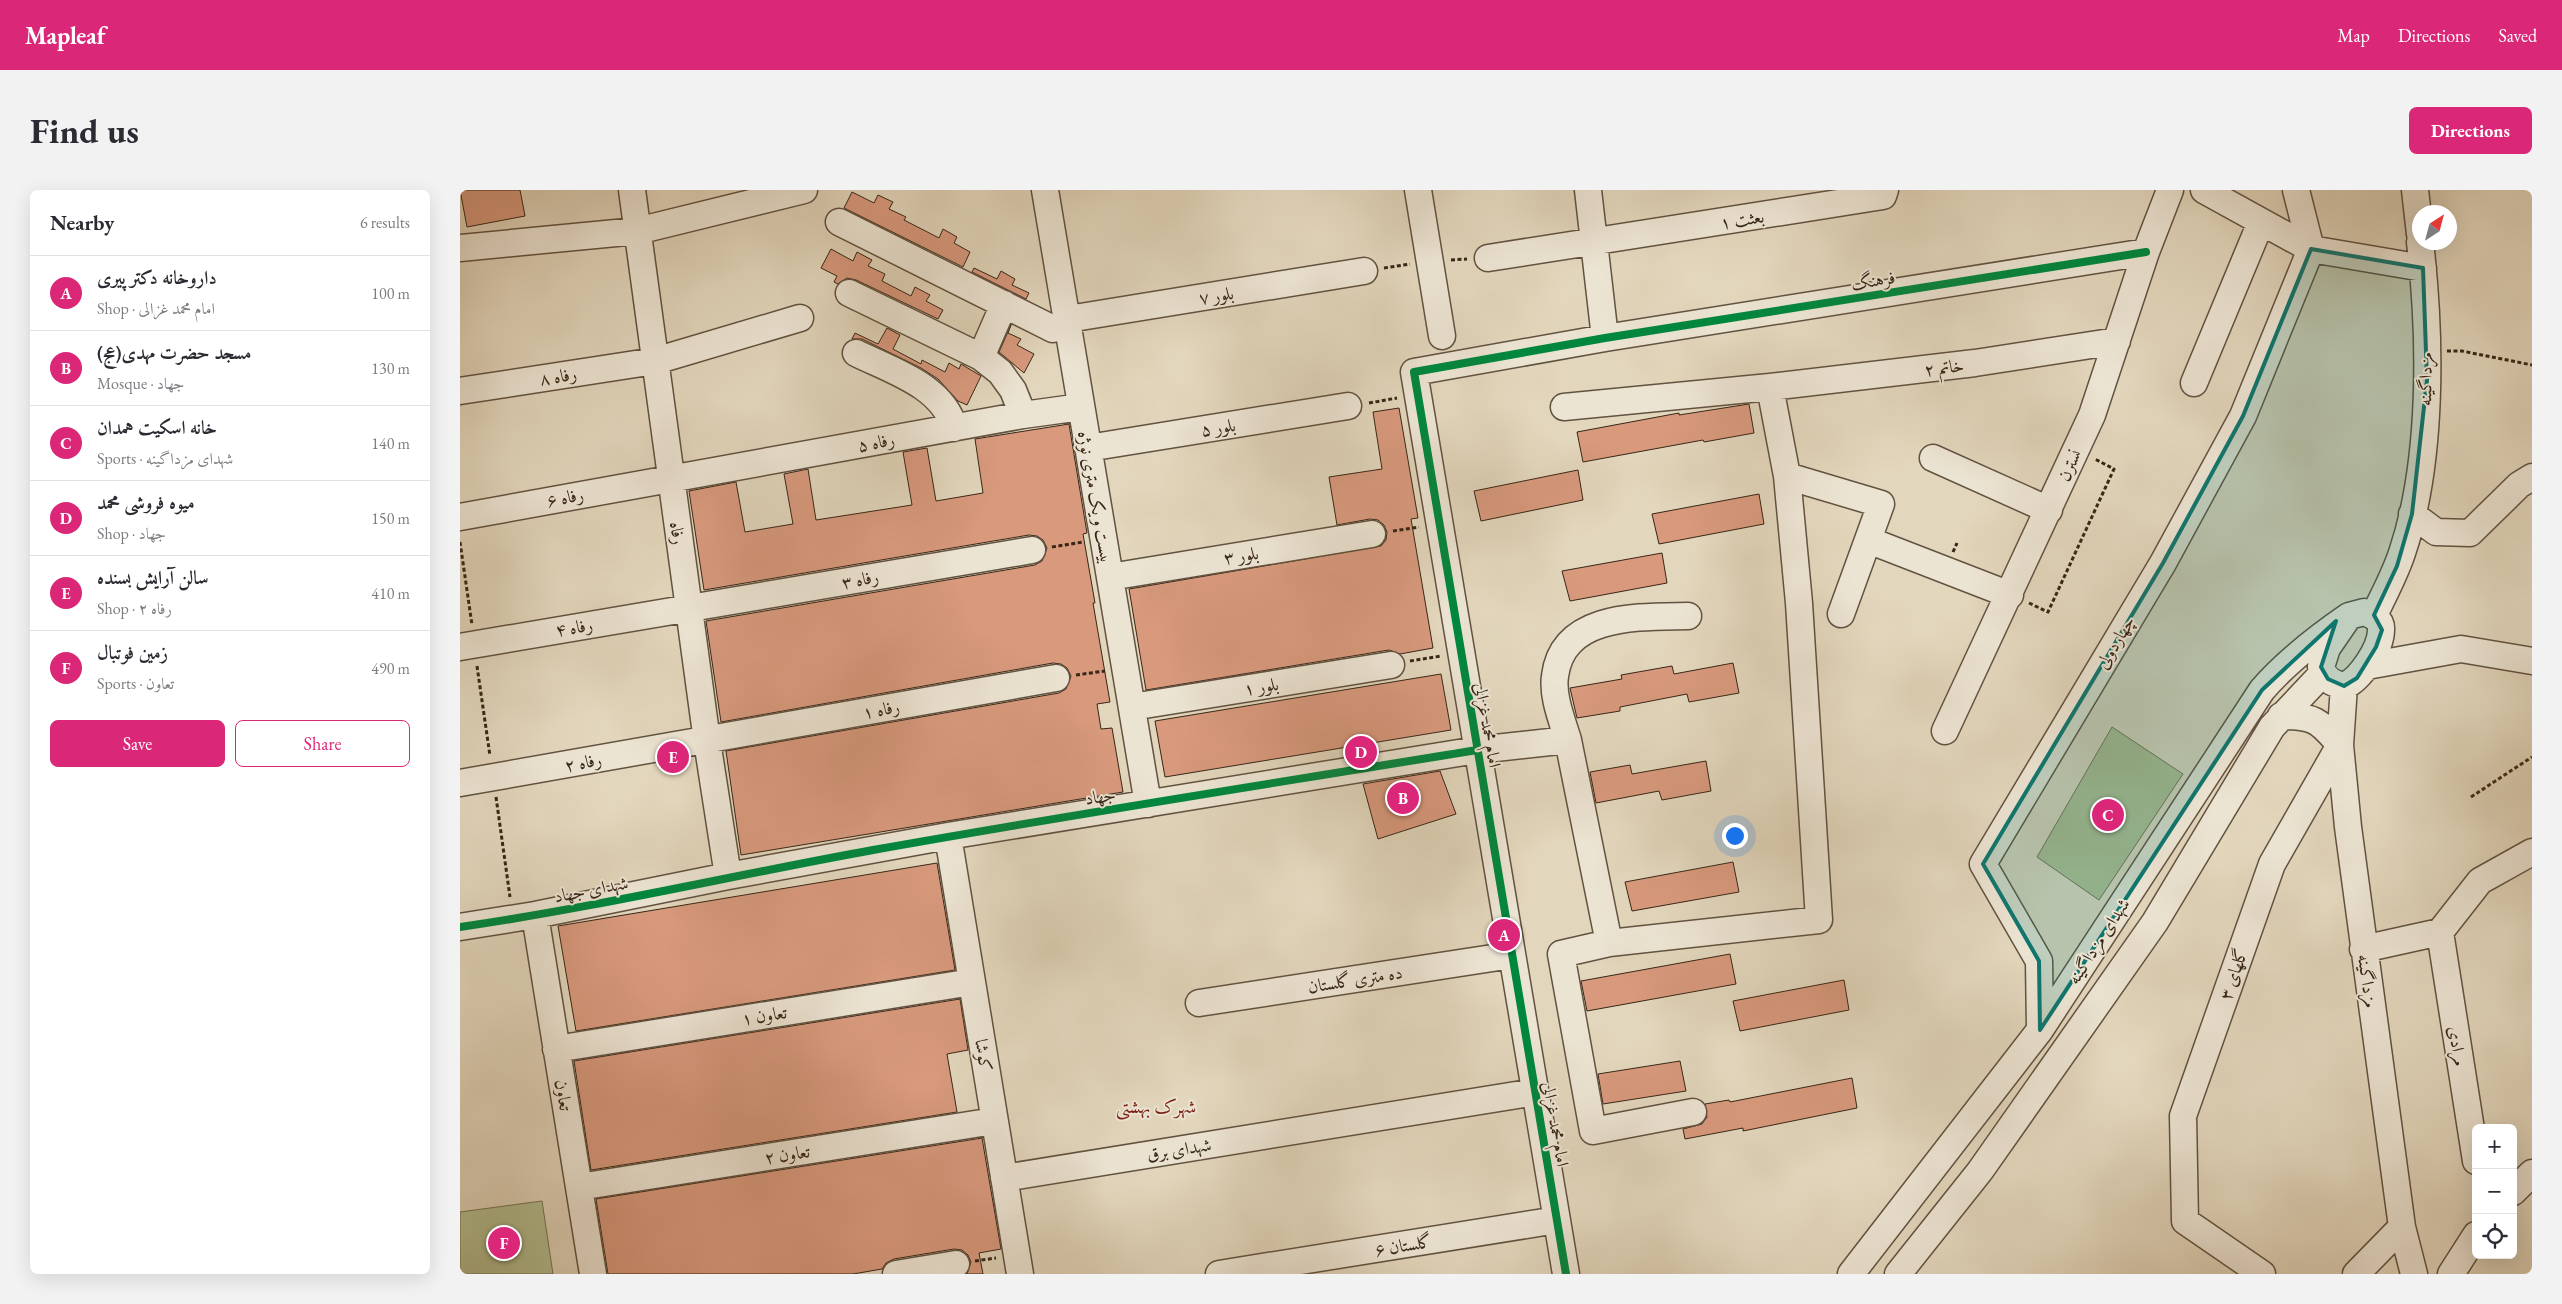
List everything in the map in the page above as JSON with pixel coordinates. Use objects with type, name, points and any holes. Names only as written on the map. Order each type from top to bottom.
[{"type":"street","name":"رفاه","points":[[632,190],[706,740],[728,876]]},
{"type":"street","points":[[460,248],[637,230],[804,190]]},
{"type":"street","name":"بیست و یک متری نوژه","points":[[1044,190],[1060,324],[1081,407],[1148,804]]},
{"type":"street","points":[[1418,190],[1442,336]]},
{"type":"street","points":[[1416,384],[1605,338],[1588,190]]},
{"type":"street","name":"بعثت ۱","points":[[1595,243],[1883,196],[1884,190]]},
{"type":"street","name":"نسترن","points":[[1945,732],[2092,415],[2146,252],[2170,190]]},
{"type":"street","points":[[2204,190],[2312,249],[2423,268]]},
{"type":"street","points":[[2296,190],[2312,249]]},
{"type":"street","points":[[2414,190],[2416,205]]},
{"type":"street","points":[[839,222],[1004,304],[1060,324]]},
{"type":"street","points":[[2194,383],[2261,222]]},
{"type":"street","points":[[1488,258],[1595,243]]},
{"type":"street","name":"چهاردولی","points":[[2040,1030],[2039,961],[1983,864],[2163,563],[2242,416],[2312,249]]},
{"type":"street","name":"مزداگینه","points":[[2374,615],[2397,566],[2412,514],[2422,456],[2427,380],[2421,250]]},
{"type":"street","name":"فرهنگ","points":[[1605,338],[2146,252]]},
{"type":"street","name":"بلور ۷","points":[[1060,324],[1364,271]]},
{"type":"street","points":[[849,293],[981,357],[1000,372],[1013,390],[1023,415]]},
{"type":"street","points":[[981,357],[1004,304]]},
{"type":"street","name":"رفاه ۸","points":[[460,391],[655,361],[800,318]]},
{"type":"street","name":"خاتم ۲","points":[[1564,407],[1770,387],[1975,363],[2117,341]]},
{"type":"street","points":[[856,353],[920,386],[940,399],[951,414],[954,428]]},
{"type":"street","name":"امام محمد غزالی","points":[[1416,384],[1566,1274]]},
{"type":"street","points":[[1693,1112],[1593,1131],[1561,954],[1609,943],[1801,924],[1819,920],[1799,602],[1787,476],[1770,387]]},
{"type":"street","name":"بلور ۵","points":[[1088,448],[1348,406]]},
{"type":"street","name":"رفاه ۵","points":[[671,478],[1023,415],[1081,407]]},
{"type":"street","points":[[1932,458],[2049,510]]},
{"type":"street","points":[[1787,476],[1881,504],[1841,614]]},
{"type":"street","points":[[2412,514],[2436,532],[2470,533],[2519,486],[2532,477]]},
{"type":"street","name":"رفاه ۶","points":[[460,517],[671,478]]},
{"type":"street","name":"بلور ۳","points":[[1110,577],[1372,534]]},
{"type":"street","points":[[1868,540],[2010,594]]},
{"type":"street","name":"رفاه ۳","points":[[688,608],[1032,550]]},
{"type":"street","name":"رفاه ۴","points":[[467,645],[688,608]]},
{"type":"street","points":[[2349,616],[2364,612],[2374,615],[2382,630],[2367,666]]},
{"type":"street","points":[[1609,943],[1568,740],[1556,697],[1554,676],[1562,650],[1581,632],[1630,617],[1688,616]]},
{"type":"street","name":"مزداگینه","points":[[2349,616],[2327,648],[2321,667],[2334,679],[2363,949],[2402,1227],[2414,1274]]},
{"type":"street","name":"شهدای مزداگینه","points":[[1851,1274],[2040,1030],[2262,690],[2279,670],[2316,639],[2349,616]]},
{"type":"street","points":[[2367,666],[2461,649],[2532,661]]},
{"type":"street","name":"بلور ۱","points":[[1132,707],[1391,664]]},
{"type":"street","name":"شهدای مزداگینه","points":[[1898,1274],[1980,1171],[2155,922],[2281,716],[2334,679],[2357,678],[2367,666]]},
{"type":"street","name":"رفاه ۱","points":[[706,740],[1056,678]]},
{"type":"street","points":[[2281,716],[2303,715],[2318,721],[2340,745]]},
{"type":"street","name":"رفاه ۲","points":[[460,783],[706,740]]},
{"type":"street","name":"جهاد","points":[[728,876],[948,836],[1477,750],[1568,740]]},
{"type":"street","name":"گلهای ۳","points":[[2262,1274],[2185,1220],[2183,1116],[2272,864],[2340,745]]},
{"type":"street","name":"کوشا","points":[[948,836],[1018,1264]]},
{"type":"street","points":[[2363,949],[2440,932],[2480,881],[2532,852]]},
{"type":"street","name":"شهدای جهاد","points":[[460,927],[524,917],[728,876]]},
{"type":"street","name":"تعاون","points":[[524,917],[556,1049],[593,1274]]},
{"type":"street","name":"مرادی","points":[[2440,932],[2472,1136]]},
{"type":"street","name":"ده متری گلستان","points":[[1199,1003],[1512,955]]},
{"type":"street","name":"تعاون ۱","points":[[556,1049],[972,982]]},
{"type":"street","name":"شهدای برق","points":[[1004,1178],[1535,1092]]},
{"type":"street","name":"تعاون ۲","points":[[578,1187],[994,1121]]},
{"type":"street","points":[[2517,1188],[2532,1173]]},
{"type":"street","name":"گلستان ۶","points":[[1219,1274],[1261,1271],[1557,1220]]},
{"type":"street","points":[[2356,1274],[2402,1227]]},
{"type":"street","points":[[2451,1274],[2472,1241]]},
{"type":"street","points":[[896,1274],[956,1264]]},
{"type":"path","points":[[2426,351],[2462,351],[2532,365]]},
{"type":"path","points":[[1348,406],[1416,384]]},
{"type":"path","points":[[2010,594],[2048,612],[2114,469],[2076,449]]},
{"type":"path","points":[[1372,534],[1439,523]]},
{"type":"path","points":[[1032,550],[1103,539]]},
{"type":"path","points":[[460,542],[467,645],[493,778],[524,917]]},
{"type":"path","points":[[1391,664],[1461,653]]},
{"type":"path","points":[[1056,678],[1125,667]]},
{"type":"path","points":[[2471,797],[2532,757]]},
{"type":"path","points":[[956,1264],[1018,1264]]},
{"type":"highlighted area","points":[[2311,249],[2423,268],[2427,380],[2412,514],[2397,566],[2374,615],[2382,630],[2376,647],[2357,678],[2344,686],[2328,679],[2321,667],[2336,621],[2262,690],[2040,1030],[2039,961],[1983,864],[2163,563],[2243,416]]},
{"type":"green space","points":[[2112,727],[2183,774],[2099,900],[2037,857]]},
{"type":"green space","points":[[542,1201],[553,1274],[460,1274],[460,1212]]},
{"type":"building","points":[[460,190],[520,190],[525,216],[467,227]]},
{"type":"building","points":[[852,192],[874,203],[878,195],[893,202],[889,209],[906,217],[904,220],[939,238],[943,229],[957,237],[954,243],[970,252],[963,267],[844,208]]},
{"type":"building","points":[[831,249],[853,261],[857,252],[872,260],[868,266],[885,274],[882,281],[911,296],[915,287],[930,295],[926,301],[943,310],[938,319],[856,280],[847,278],[838,284],[834,282],[837,276],[821,268]]},
{"type":"building","points":[[974,268],[997,279],[1001,271],[1015,279],[1012,285],[1029,293],[1026,299],[972,272]]},
{"type":"building","points":[[1011,325],[1008,333],[1021,339],[1017,345],[1034,354],[1024,373],[999,352]]},
{"type":"building","points":[[887,328],[900,335],[893,349],[921,364],[922,360],[945,372],[949,363],[959,369],[961,364],[981,376],[967,405],[958,401],[938,379],[921,368],[862,339],[852,339],[855,333],[878,344]]},
{"type":"building","points":[[1749,404],[1754,433],[1704,442],[1703,440],[1583,462],[1577,432],[1679,413],[1679,415]]},
{"type":"building","points":[[1399,408],[1418,518],[1411,519],[1433,648],[1400,654],[1389,650],[1146,690],[1129,589],[1381,546],[1386,540],[1387,532],[1384,525],[1378,520],[1370,519],[1337,525],[1329,477],[1382,469],[1373,412]]},
{"type":"building","points":[[1069,424],[1087,533],[1083,534],[1095,603],[1093,603],[1110,702],[1097,704],[1101,729],[1112,728],[1123,792],[741,855],[726,751],[1059,693],[1066,689],[1071,676],[1067,668],[1061,664],[1053,663],[721,722],[706,621],[1035,565],[1042,561],[1047,548],[1043,540],[1037,536],[1029,535],[704,590],[689,491],[736,482],[745,532],[793,524],[784,474],[808,469],[816,520],[912,505],[903,452],[927,448],[936,501],[983,493],[975,439]]},
{"type":"building","points":[[1578,470],[1583,500],[1481,521],[1474,491]]},
{"type":"building","points":[[1759,494],[1764,524],[1659,544],[1652,514]]},
{"type":"building","points":[[1662,553],[1667,583],[1570,601],[1562,571]]},
{"type":"building","points":[[1733,663],[1739,693],[1689,702],[1687,694],[1620,707],[1620,711],[1577,718],[1570,688],[1622,679],[1621,675],[1672,666],[1674,674]]},
{"type":"building","points":[[1441,674],[1451,730],[1165,777],[1155,721]]},
{"type":"building","points":[[1706,761],[1711,791],[1662,800],[1659,791],[1596,803],[1590,772],[1630,765],[1632,774]]},
{"type":"building","points":[[1440,771],[1456,814],[1378,839],[1363,784]]},
{"type":"building","points":[[1733,862],[1739,892],[1632,911],[1625,882]]},
{"type":"building","points":[[937,863],[955,970],[576,1031],[558,926]]},
{"type":"building","points":[[1730,954],[1736,984],[1587,1011],[1581,981]]},
{"type":"building","points":[[1844,980],[1849,1010],[1740,1031],[1733,1001]]},
{"type":"building","points":[[960,999],[968,1050],[947,1054],[957,1112],[591,1170],[574,1061]]},
{"type":"building","points":[[1680,1061],[1686,1091],[1603,1104],[1598,1074]]},
{"type":"building","points":[[1852,1078],[1857,1108],[1743,1131],[1743,1128],[1685,1139],[1683,1129],[1702,1124],[1707,1117],[1705,1104],[1729,1100],[1730,1102]]},
{"type":"building","points":[[982,1138],[1001,1249],[979,1253],[983,1274],[967,1274],[971,1262],[968,1255],[962,1250],[954,1249],[894,1259],[886,1263],[882,1269],[853,1274],[608,1274],[596,1199]]},
{"type":"cycle path","points":[[1566,1274],[1414,372],[1605,338],[2146,252]]},
{"type":"cycle path","points":[[460,927],[563,910],[948,837],[1477,750]]},
{"type":"place","name":"میوه فروشی محمد","points":[[1361,752]]},
{"type":"place","name":"سالن آرایش بسنده","points":[[673,757]]},
{"type":"place","name":"مسجد حضرت مهدی(عج)","points":[[1403,798]]},
{"type":"place","name":"خانه اسكيت همدان","points":[[2108,815]]},
{"type":"place","name":"داروخانه دکتر پیری","points":[[1504,935]]},
{"type":"place","name":"زمین فوتبال","points":[[504,1243]]},
{"type":"district","name":"شهرک بهشتی","points":[[1156,1106]]}]
